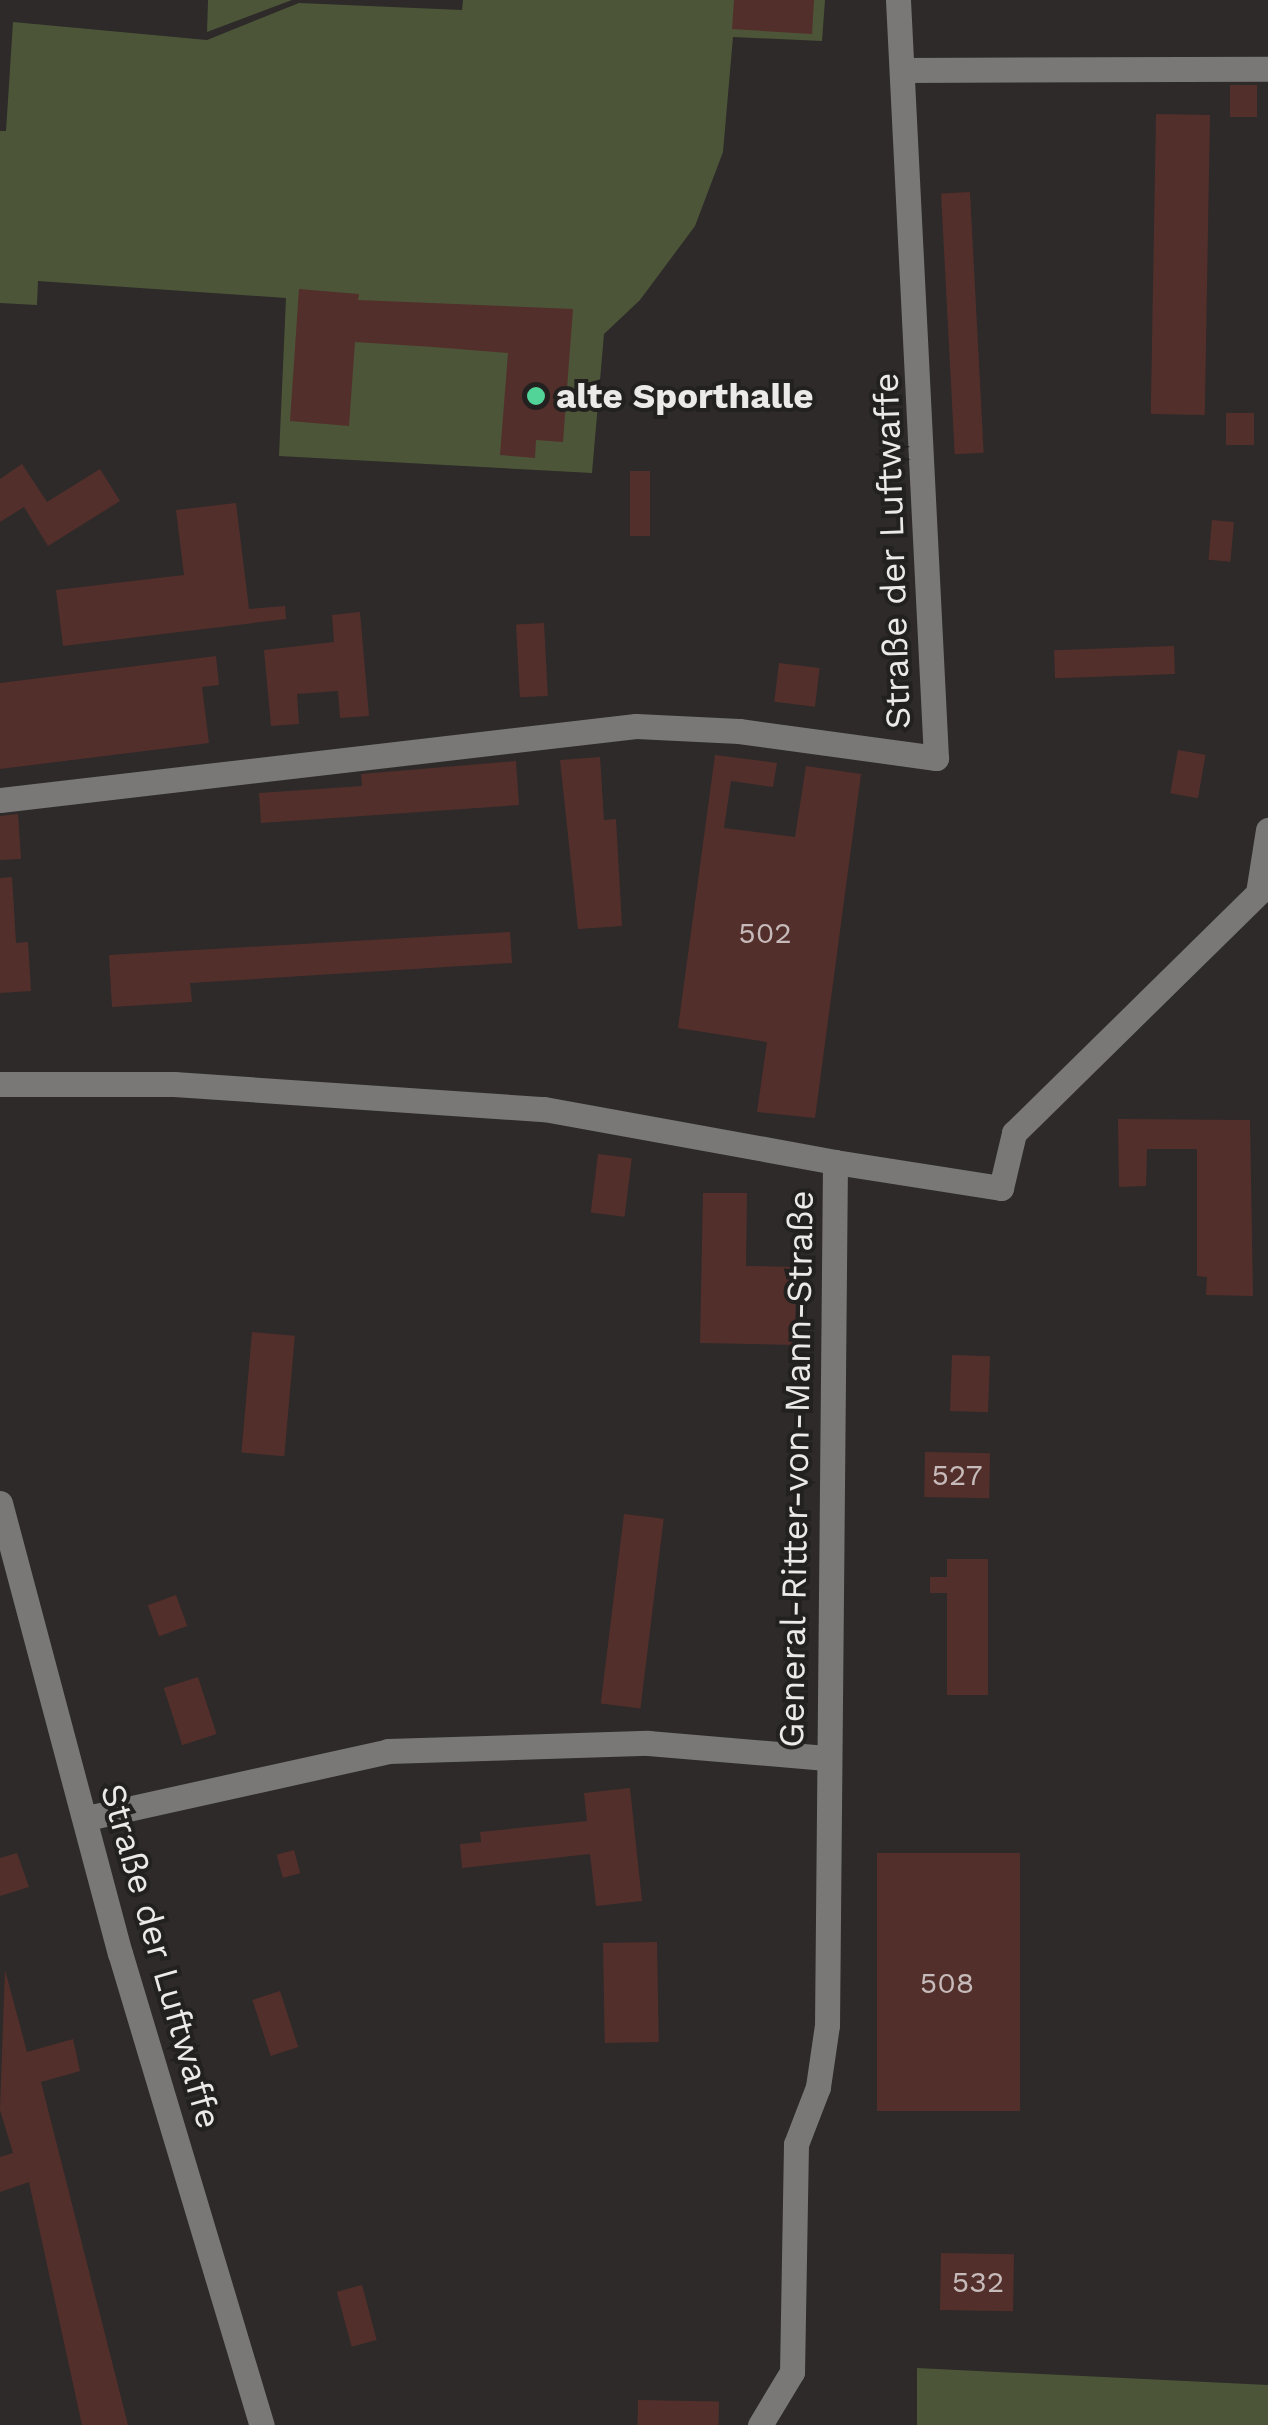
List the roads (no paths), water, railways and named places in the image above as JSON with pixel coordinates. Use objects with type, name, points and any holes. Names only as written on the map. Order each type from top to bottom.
[{"type":"street","name":"Straße der Luftwaffe","points":[[0,800],[636,726],[739,730],[936,758],[898,0]]},
{"type":"street","points":[[902,70],[1268,69]]},
{"type":"street","points":[[835,1162],[1001,1188],[1014,1133],[1258,893],[1268,830]]},
{"type":"street","name":"General-Ritter-von-Mann-Straße","points":[[0,1084],[174,1084],[544,1109],[835,1162],[826,1758],[827,2024],[818,2087],[796,2144],[792,2372],[760,2425]]},
{"type":"street","name":"Straße der Luftwaffe","points":[[0,1504],[86,1818],[262,2425]]},
{"type":"street","points":[[86,1818],[388,1751],[648,1743],[826,1758]]},
{"type":"place","name":"alte Sporthalle","points":[[536,396]]}]
